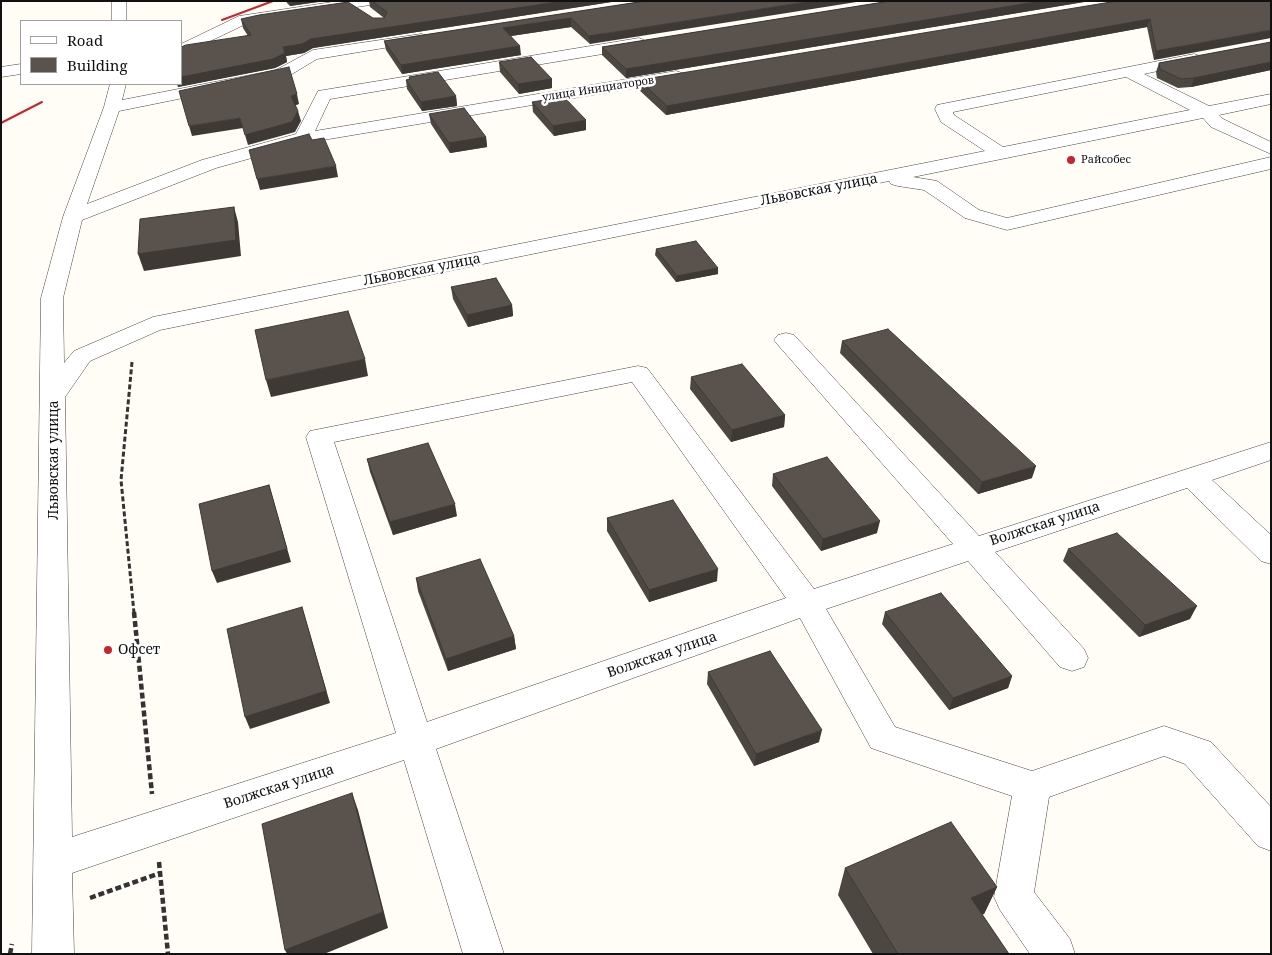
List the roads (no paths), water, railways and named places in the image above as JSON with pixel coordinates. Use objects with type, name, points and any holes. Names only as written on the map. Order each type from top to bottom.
[{"type":"street","points":[[119,1],[119,20]]},
{"type":"street","points":[[182,50],[244,19],[370,1]]},
{"type":"street","points":[[354,4],[373,17]]},
{"type":"street","points":[[112,107],[281,74],[313,55],[439,36]]},
{"type":"street","points":[[303,138],[324,95],[650,41]]},
{"type":"street","points":[[1001,154],[947,118],[943,109],[1205,57]]},
{"type":"street","points":[[1,72],[20,68]]},
{"type":"street","points":[[1130,73],[1207,112],[1217,122],[1271,149]]},
{"type":"street","name":"улица Инициаторов","points":[[73,217],[209,164],[303,138],[687,75]]},
{"type":"street","points":[[53,395],[52,298],[73,217],[112,107],[118,85]]},
{"type":"street","name":"Львовская улица","points":[[53,954],[53,395],[82,356],[153,324],[1271,99]]},
{"type":"street","points":[[883,177],[930,185],[972,214],[1007,224],[1271,163]]},
{"type":"street","points":[[786,340],[1072,658]]},
{"type":"street","points":[[484,954],[418,741],[319,437],[638,373],[807,603],[883,738],[1032,787],[1164,741],[1198,754],[1271,834]]},
{"type":"street","name":"Волжская улица","points":[[54,861],[418,741],[807,603],[1271,451]]},
{"type":"street","points":[[1192,477],[1271,553]]},
{"type":"street","points":[[1032,787],[1014,897],[1055,954]]},
{"type":"railway","points":[[222,20],[273,1]]},
{"type":"railway","points":[[1,123],[42,102]]},
{"type":"place","name":"Райсобес","points":[[1071,160]]},
{"type":"place","name":"Офсет","points":[[108,650]]}]
